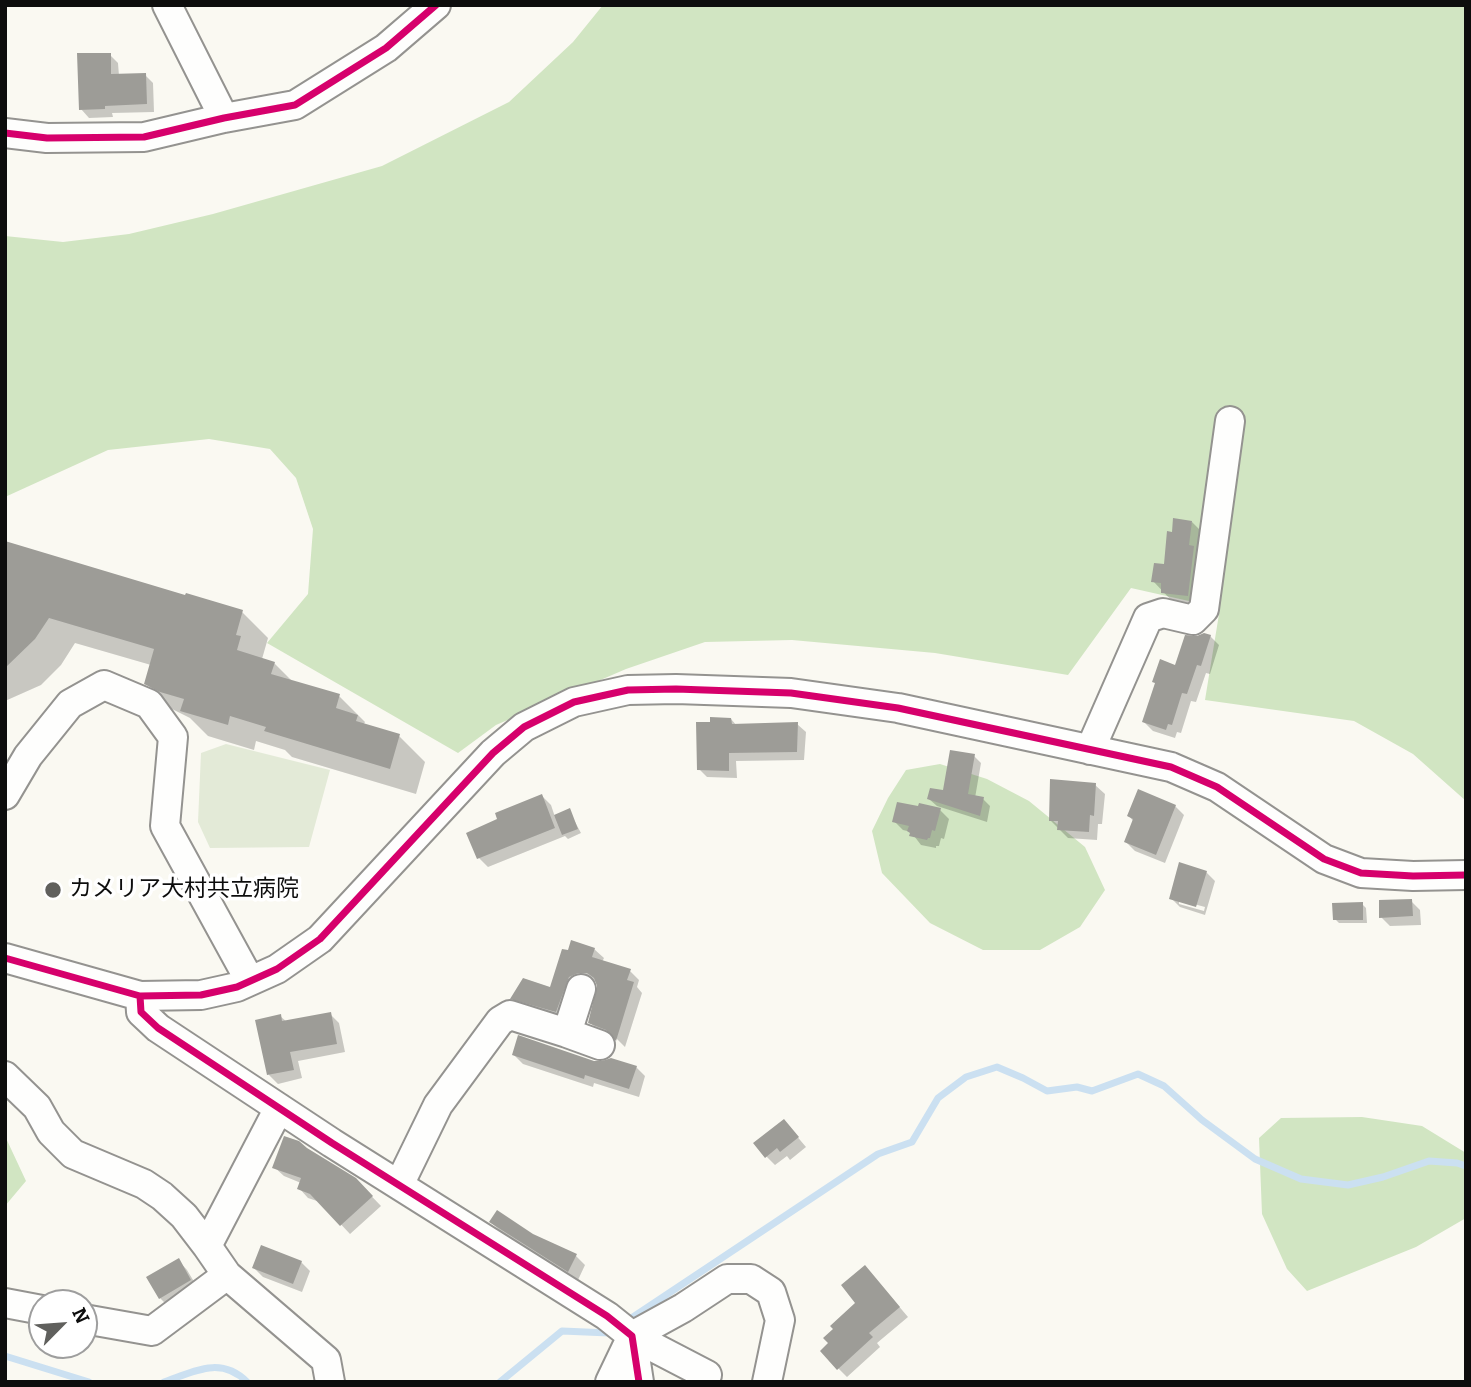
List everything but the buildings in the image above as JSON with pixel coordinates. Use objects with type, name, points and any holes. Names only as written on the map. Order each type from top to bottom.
[{"type":"street","points":[[167,5],[224,118]]},
{"type":"street","points":[[5,133],[47,138],[144,137],[295,105],[386,48],[436,5]]},
{"type":"street","points":[[1090,750],[1148,618],[1163,613],[1193,620],[1204,609],[1230,421]]},
{"type":"street","points":[[5,795],[28,756],[70,704],[104,685],[149,704],[173,737],[164,826],[250,981]]},
{"type":"street","points":[[5,958],[140,996],[201,995],[237,987],[277,969],[320,939],[493,753],[524,727],[573,702],[628,690],[791,693],[898,708],[1171,767],[1217,787],[1324,859],[1361,873],[1466,875]]},
{"type":"street","points":[[567,1033],[581,989]]},
{"type":"street","points":[[140,996],[141,1012],[158,1028],[622,1328],[707,1375]]},
{"type":"street","points":[[398,1185],[438,1105],[500,1021],[510,1015],[600,1045]]},
{"type":"street","points":[[5,1076],[37,1107],[51,1132],[73,1154],[144,1184],[184,1216],[227,1275],[326,1360],[330,1382]]},
{"type":"street","points":[[207,1245],[279,1108]]},
{"type":"street","points":[[98,1322],[152,1331],[227,1275]]},
{"type":"street","points":[[622,1328],[727,1279],[751,1279],[771,1292],[780,1320],[767,1382]]},
{"type":"street","points":[[5,1303],[28,1307]]},
{"type":"street","points":[[610,1382],[622,1328]]},
{"type":"street","points":[[622,1328],[639,1382]]},
{"type":"green space","points":[[603,5],[1466,5],[1466,801],[1413,754],[1354,721],[1205,700],[1220,608],[1131,588],[1068,675],[935,653],[792,640],[705,642],[626,669],[496,725],[458,753],[267,643],[308,594],[313,529],[296,478],[270,449],[209,439],[108,450],[5,497],[5,236],[63,242],[129,234],[213,214],[382,166],[509,102],[573,42]]},
{"type":"green space","points":[[226,744],[330,770],[309,847],[210,848],[198,822],[201,753]]},
{"type":"green space","points":[[940,764],[987,779],[1029,801],[1085,847],[1105,890],[1080,927],[1040,950],[983,950],[930,923],[882,873],[872,831],[888,798],[906,770]]},
{"type":"green space","points":[[1362,1117],[1422,1126],[1466,1153],[1466,1218],[1416,1247],[1307,1291],[1287,1269],[1262,1214],[1259,1138],[1281,1118]]},
{"type":"green space","points":[[5,1136],[26,1181],[5,1206]]},
{"type":"waterway","points":[[624,1323],[878,1154],[912,1142],[938,1098],[966,1077],[997,1067],[1047,1091],[1077,1087],[1092,1091],[1138,1074],[1164,1086],[1202,1120],[1255,1159],[1301,1179],[1348,1185],[1383,1177],[1429,1161],[1466,1166]]},
{"type":"waterway","points":[[500,1382],[562,1331],[609,1333],[614,1330]]},
{"type":"waterway","points":[[5,1356],[89,1382]]},
{"type":"waterway","points":[[164,1382],[207,1368],[227,1369],[247,1382]]},
{"type":"cycle path","points":[[5,133],[47,138],[144,137],[295,105],[386,48],[436,5]]},
{"type":"cycle path","points":[[5,958],[140,996],[201,995],[237,987],[277,969],[320,939],[493,753],[524,727],[574,702],[628,690],[791,693],[898,708],[1171,767],[1217,787],[1324,859],[1361,873],[1466,875]]},
{"type":"cycle path","points":[[140,996],[141,1012],[158,1028],[332,1143],[607,1316],[632,1336],[639,1382]]},
{"type":"place","name":"カメリア大村共立病院","points":[[53,890]]}]
